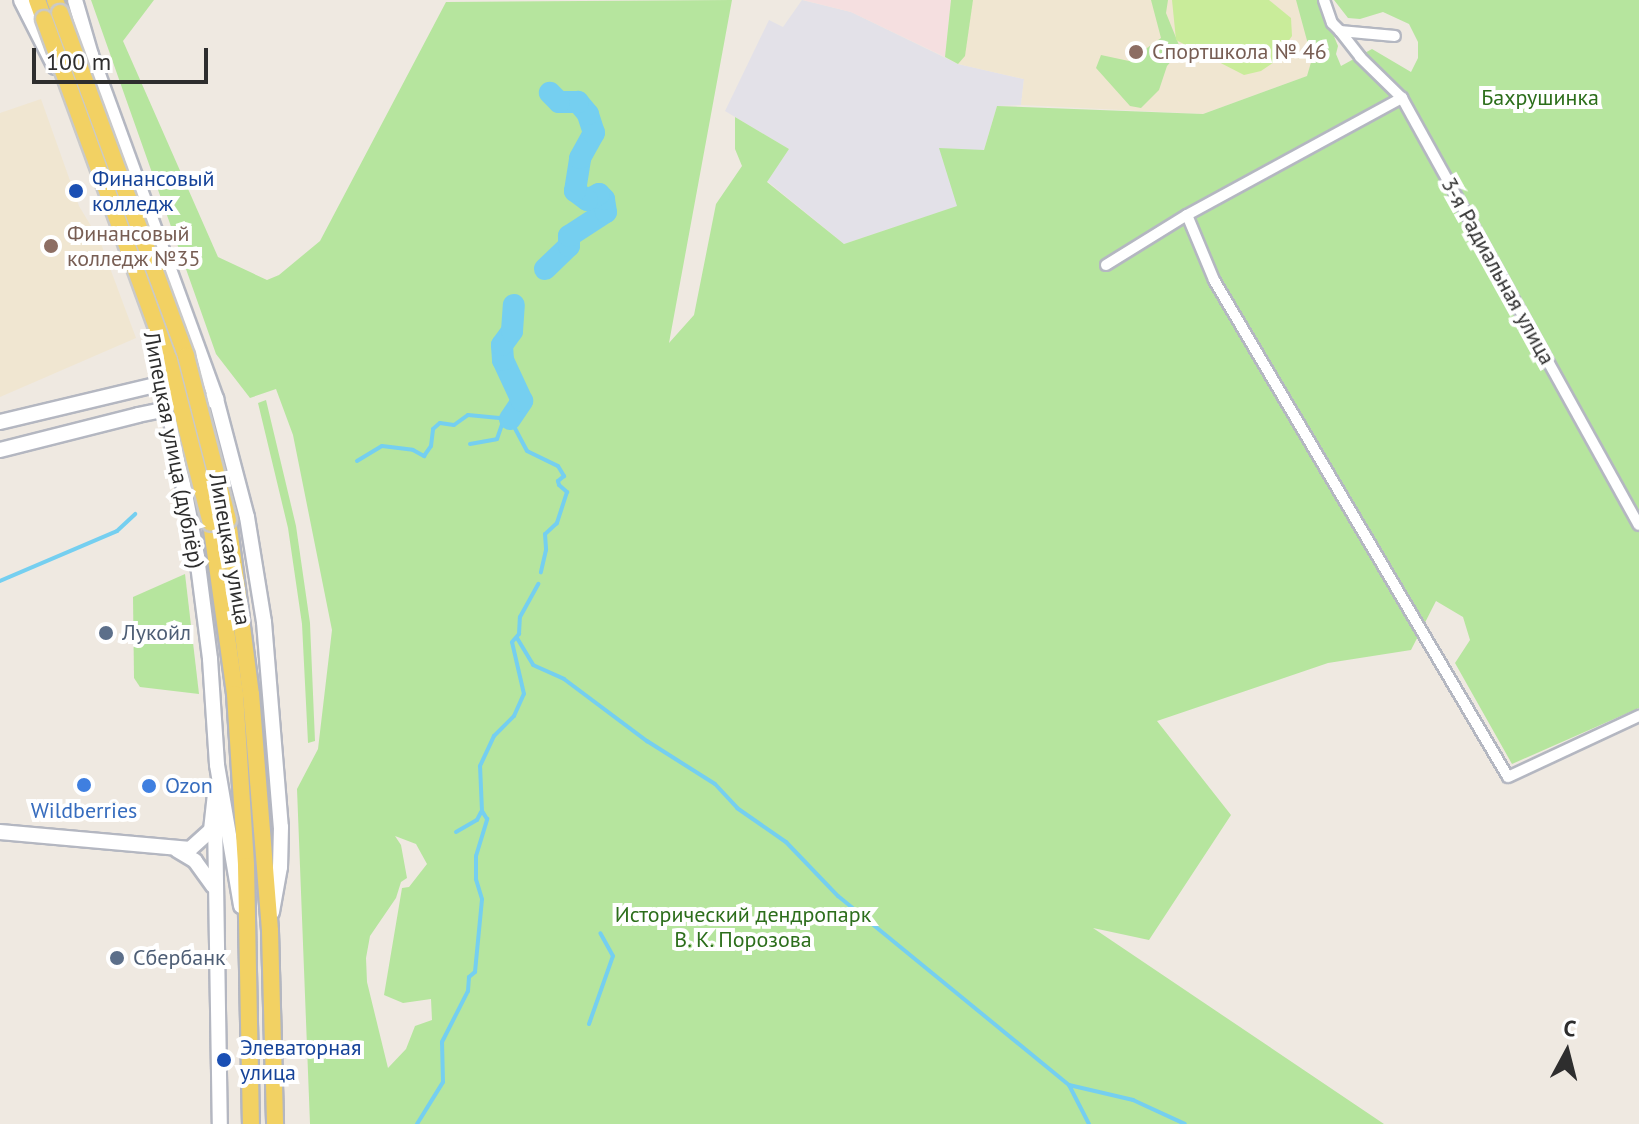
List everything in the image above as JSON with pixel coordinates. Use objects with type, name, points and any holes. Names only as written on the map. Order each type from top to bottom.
[{"type":"main road","name":"Липецкая улица (дублёр)","points":[[21,0],[50,16],[115,224],[156,341],[208,645],[217,765],[244,922]]},
{"type":"main road","name":"Липецкая улица","points":[[37,0],[50,16],[186,356],[250,679],[269,928],[275,1124]]},
{"type":"main road","name":"Липецкая улица (дублёр)","points":[[76,7],[216,399],[239,483],[257,567],[273,706],[281,827],[280,867],[269,928]]},
{"type":"main road","points":[[50,16],[52,39],[65,35],[75,25],[76,7]]},
{"type":"main road","points":[[0,422],[207,373]]},
{"type":"main road","points":[[0,450],[216,399]]},
{"type":"main road","points":[[183,489],[189,466],[208,456],[225,460],[239,483]]},
{"type":"main road","name":"Липецкая улица","points":[[220,522],[246,866],[244,922],[251,1124]]},
{"type":"main road","points":[[217,765],[215,891],[220,1124]]},
{"type":"main road","points":[[0,832],[177,850],[199,844],[211,830],[215,818]]},
{"type":"main road","points":[[177,850],[195,861],[215,891]]},
{"type":"street","name":"3-я Радиальная улица","points":[[1324,0],[1332,23],[1360,57],[1402,98],[1639,525]]},
{"type":"street","points":[[1340,31],[1395,36]]},
{"type":"street","points":[[1106,265],[1187,215],[1402,98]]},
{"type":"street","points":[[1187,215],[1214,280],[1508,777],[1639,716]]},
{"type":"shaded area","points":[[802,0],[851,12],[958,64],[1024,79],[1021,105],[997,106],[984,150],[958,206],[844,244],[767,181],[789,149],[725,111],[769,20],[783,27]]},
{"type":"shaded area","points":[[803,0],[951,0],[945,57],[851,12]]},
{"type":"shaded area","name":"Спортшкола № 46","points":[[951,0],[1319,0],[1338,46],[1307,76],[1203,114],[1021,105],[1024,79],[958,64],[945,57]]},
{"type":"shaded area","name":"Финансовый колледж №35","points":[[41,99],[79,206],[100,241],[136,338],[0,397],[0,113]]},
{"type":"green space","points":[[91,0],[154,0],[123,41],[218,257],[267,280],[279,275],[320,241],[446,2],[732,0],[669,343],[694,315],[716,204],[742,166],[735,149],[735,117],[789,149],[767,182],[844,244],[957,206],[939,148],[984,150],[997,106],[1203,114],[1307,76],[1312,59],[1296,0],[1319,0],[1338,46],[1336,54],[1341,66],[1372,49],[1411,72],[1418,58],[1418,42],[1409,24],[1383,12],[1360,19],[1348,18],[1334,0],[1639,0],[1639,708],[1512,764],[1455,663],[1470,640],[1463,617],[1436,601],[1411,650],[1328,663],[1157,721],[1231,815],[1149,940],[1093,928],[1384,1124],[310,1124],[297,789],[318,749],[332,630],[293,435],[276,389],[250,398],[216,354]],"holes":[[[395,836],[416,844],[427,864],[409,887],[402,888],[384,995],[403,1003],[431,999],[432,1020],[415,1026],[406,1049],[388,1068],[367,982],[366,958],[370,936],[396,898],[401,882],[407,878],[401,845]]]},
{"type":"green space","points":[[951,0],[973,0],[965,56],[958,64],[945,57]]},
{"type":"green space","points":[[1151,0],[1168,0],[1166,13],[1181,50],[1167,66],[1159,90],[1141,108],[1130,106],[1096,68],[1101,55],[1129,61],[1161,38]]},
{"type":"green space","points":[[1172,0],[1269,0],[1291,18],[1292,36],[1274,62],[1261,71],[1244,75],[1176,40]]},
{"type":"green space","points":[[266,400],[296,526],[310,623],[315,741],[308,743],[302,624],[288,528],[258,403]]},
{"type":"green space","points":[[185,574],[199,694],[140,687],[134,678],[133,597]]},
{"type":"waterway","points":[[545,269],[569,246],[569,236],[606,212],[604,199],[599,194],[587,200],[575,191],[580,158],[594,133],[588,114],[578,102],[559,102],[550,93]]},
{"type":"waterway","points":[[510,419],[522,401],[503,360],[502,345],[512,331],[514,305]]},
{"type":"waterway","points":[[357,461],[382,446],[413,450],[424,456],[431,446],[433,429],[440,423],[454,425],[468,415],[510,419],[527,451],[558,466],[564,476],[558,481],[567,492],[557,523],[545,534],[546,550],[541,572]]},
{"type":"waterway","points":[[470,444],[497,439],[504,419]]},
{"type":"waterway","points":[[0,581],[117,531],[135,514]]},
{"type":"waterway","points":[[417,1124],[443,1082],[442,1042],[468,991],[469,977],[475,972],[482,899],[476,879],[476,856],[487,819],[482,811],[480,766],[494,736],[514,716],[524,694],[512,642],[519,634],[520,617],[538,584]]},
{"type":"waterway","points":[[517,638],[533,665],[564,679],[647,741],[715,784],[737,808],[786,842],[838,896],[1069,1085],[1133,1100],[1185,1124]]},
{"type":"waterway","points":[[456,832],[477,820],[481,812]]},
{"type":"waterway","points":[[589,1024],[613,956],[600,933]]},
{"type":"waterway","points":[[1069,1085],[1089,1124]]},
{"type":"place","name":"Спортшкола № 46","points":[[1136,52]]},
{"type":"place","name":"Финансовый колледж","points":[[76,191]]},
{"type":"place","name":"Финансовый колледж №35","points":[[51,246]]},
{"type":"place","name":"Лукойл","points":[[106,633]]},
{"type":"place","name":"Wildberries","points":[[84,785]]},
{"type":"place","name":"Ozon","points":[[149,786]]},
{"type":"place","name":"Сбербанк","points":[[117,958]]},
{"type":"place","name":"Элеваторная улица","points":[[224,1060]]},
{"type":"park label","name":"Бахрушинка","points":[[1540,98]]},
{"type":"park label","name":"Исторический дендропарк В. К. Порозова","points":[[743,926]]}]
